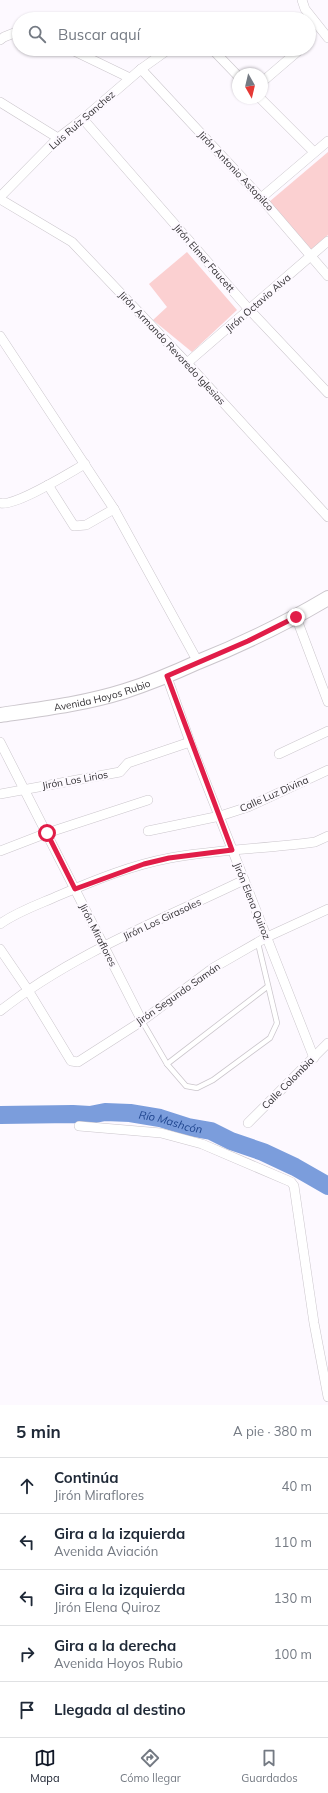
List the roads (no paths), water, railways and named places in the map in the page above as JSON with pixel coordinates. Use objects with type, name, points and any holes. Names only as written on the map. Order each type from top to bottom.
[{"type":"main road","name":"Avenida Hoyos Rubio","points":[[0,724],[93,709],[242,654],[298,621],[328,598]]},
{"type":"main road","name":"Avenida Hoyos Rubio","points":[[0,715],[66,706],[168,681],[198,662],[328,608]]},
{"type":"street","points":[[302,3],[309,12]]},
{"type":"street","points":[[316,22],[328,38]]},
{"type":"street","points":[[1,36],[12,33]]},
{"type":"street","points":[[84,56],[130,78]]},
{"type":"street","name":"Luis Ruiz Sanchez","points":[[0,198],[58,138],[141,69],[159,56]]},
{"type":"street","points":[[219,56],[232,70]]},
{"type":"street","points":[[268,77],[292,56]]},
{"type":"street","name":"Jirón Antonio Astopilco","points":[[141,69],[261,198],[328,276]]},
{"type":"street","points":[[0,102],[58,138]]},
{"type":"street","points":[[266,104],[314,152]]},
{"type":"street","name":"Jirón Elmer Faucett","points":[[83,118],[250,310],[328,393]]},
{"type":"street","points":[[261,198],[328,141]]},
{"type":"street","name":"Jirón Armando Revoredo Iglesias","points":[[0,198],[72,242],[187,363],[328,517]]},
{"type":"street","name":"Jirón Octavio Alva","points":[[187,363],[328,241]]},
{"type":"street","points":[[0,336],[114,509],[198,662]]},
{"type":"street","points":[[0,503],[10,503],[48,485],[85,464]]},
{"type":"street","points":[[48,485],[74,526],[86,525],[114,509]]},
{"type":"street","points":[[298,621],[328,702]]},
{"type":"street","name":"Jirón Elena Quiroz","points":[[168,681],[190,742],[314,1058]]},
{"type":"street","points":[[279,754],[328,731]]},
{"type":"street","name":"Jirón Miraflores","points":[[0,742],[142,1021]]},
{"type":"street","name":"Jirón Los Lirios","points":[[0,794],[120,772],[128,763],[190,742]]},
{"type":"street","name":"Calle Luz Divina","points":[[148,831],[220,816],[248,807],[328,770]]},
{"type":"street","points":[[0,851],[47,833],[148,800]]},
{"type":"street","points":[[0,924],[27,909],[75,889],[144,864],[169,858],[307,843],[320,841],[328,836]]},
{"type":"street","name":"Jirón Los Girasoles","points":[[0,1011],[28,990],[104,946],[244,880]]},
{"type":"street","name":"Jirón Segundo Samán","points":[[28,990],[71,1061],[74,1063],[78,1062],[142,1021],[208,972],[267,938],[328,909]]},
{"type":"street","points":[[0,950],[28,990]]},
{"type":"street","name":"Calle Colombia","points":[[248,1123],[328,1043]]},
{"type":"street","points":[[80,1126],[161,1133],[202,1144],[291,1182],[294,1186],[314,1323],[328,1397]]},
{"type":"lane","points":[[142,1021],[167,1064],[186,1086],[197,1088],[213,1080],[270,1038],[275,1030],[277,1023],[267,987],[258,943]]},
{"type":"lane","points":[[167,1064],[267,987]]},
{"type":"waterway","name":"Río Mashcón","points":[[0,1115],[90,1115],[105,1112],[130,1113],[160,1118],[188,1127],[211,1131],[231,1141],[263,1152],[295,1167],[328,1186]]}]
